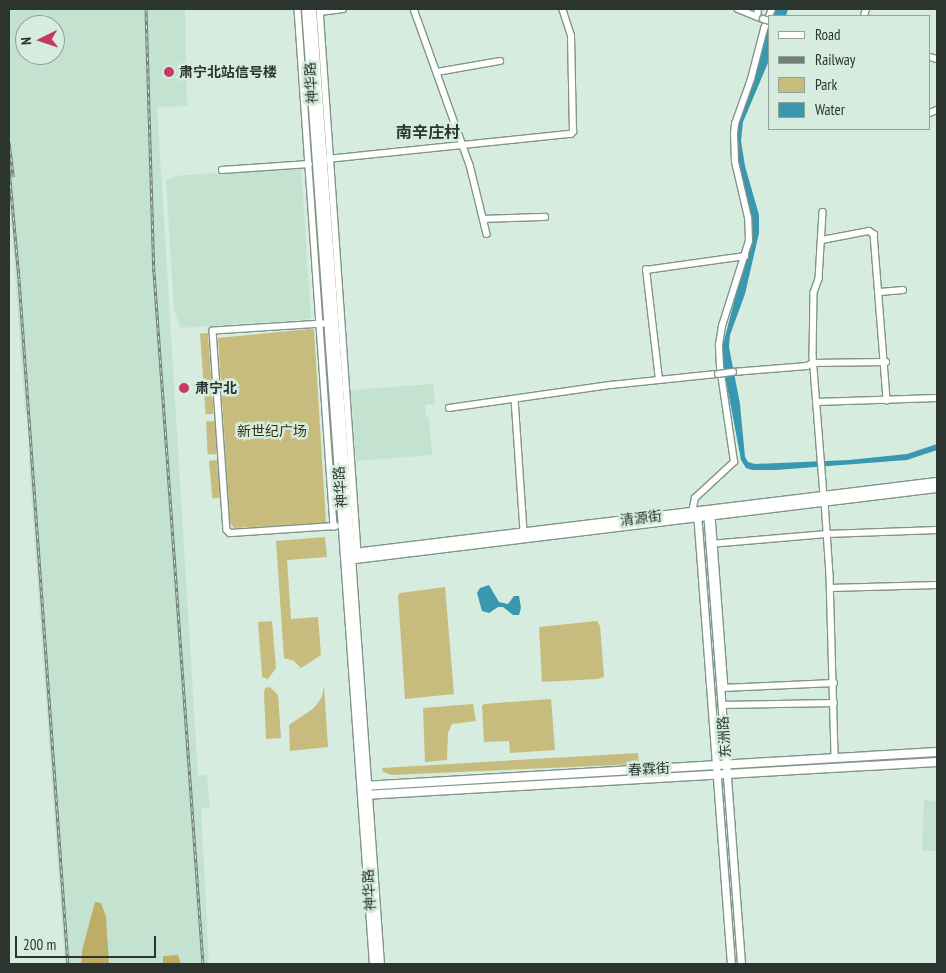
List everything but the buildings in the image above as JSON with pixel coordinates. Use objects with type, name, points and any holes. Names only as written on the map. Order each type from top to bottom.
[{"type":"main road","name":"神华路","points":[[306,9],[324,324],[343,526],[350,556]]},
{"type":"main road","name":"神华路","points":[[317,10],[364,785],[380,964]]},
{"type":"main road","name":"清源街","points":[[350,556],[524,532],[709,514],[937,482]]},
{"type":"main road","name":"清源街","points":[[824,499],[937,488]]},
{"type":"main road","name":"清源街","points":[[350,556],[695,514]]},
{"type":"main road","name":"春霖街","points":[[364,785],[937,752]]},
{"type":"main road","name":"春霖街","points":[[365,795],[937,762]]},
{"type":"main road","name":"神华路","points":[[365,795],[374,964]]},
{"type":"street","points":[[298,9],[309,164],[324,324],[334,527]]},
{"type":"street","points":[[317,10],[343,9]]},
{"type":"street","points":[[414,9],[464,145],[487,234]]},
{"type":"street","points":[[327,159],[430,150],[573,132],[571,36],[562,9]]},
{"type":"street","points":[[738,9],[763,19]]},
{"type":"street","points":[[758,9],[763,19]]},
{"type":"street","points":[[695,514],[695,498],[734,462],[720,367],[719,345],[722,326],[745,256],[749,226],[734,152],[734,124],[751,79],[768,19]]},
{"type":"street","points":[[437,72],[500,62]]},
{"type":"street","points":[[222,170],[309,164]]},
{"type":"street","points":[[823,212],[819,279],[814,306],[813,364],[827,534],[834,683],[835,758]]},
{"type":"street","points":[[484,218],[545,217]]},
{"type":"street","points":[[822,240],[872,232],[880,292],[887,400]]},
{"type":"street","points":[[659,380],[646,270],[745,256]]},
{"type":"street","points":[[880,292],[903,290]]},
{"type":"street","points":[[324,324],[213,331],[226,526],[230,533],[343,526]]},
{"type":"street","points":[[449,408],[733,372],[813,364],[886,362]]},
{"type":"street","points":[[816,402],[937,398]]},
{"type":"street","points":[[515,399],[524,532]]},
{"type":"street","name":"东洲路","points":[[695,514],[731,964]]},
{"type":"street","name":"东洲路","points":[[709,514],[723,688],[722,705],[741,964]]},
{"type":"street","points":[[712,544],[827,534],[937,530]]},
{"type":"street","points":[[830,588],[937,584]]},
{"type":"street","points":[[723,688],[834,683]]},
{"type":"street","points":[[722,705],[834,703]]},
{"type":"shaded area","points":[[9,9],[185,9],[187,106],[157,107],[198,776],[207,775],[210,807],[201,808],[209,964],[181,964],[178,955],[163,956],[163,964],[65,964],[29,465],[29,456],[31,456],[28,413],[25,413],[9,187]]},
{"type":"shaded area","points":[[301,167],[311,319],[180,328],[174,309],[166,180],[173,178],[173,176]]},
{"type":"shaded area","points":[[433,384],[435,404],[425,405],[426,417],[429,417],[432,455],[356,461],[351,390]]},
{"type":"shaded area","points":[[924,800],[937,801],[937,851],[922,851]]},
{"type":"shaded area","points":[[95,902],[101,903],[106,917],[109,964],[81,964],[82,951]]},
{"type":"shaded area","points":[[178,955],[181,964],[163,964],[163,956]]},
{"type":"green space","name":"新世纪广场","points":[[314,330],[326,523],[234,528],[230,523],[218,338]]},
{"type":"green space","points":[[208,333],[214,414],[206,414],[200,334]]},
{"type":"green space","points":[[206,421],[215,421],[217,454],[208,454]]},
{"type":"green space","points":[[217,460],[220,498],[212,499],[209,461]]},
{"type":"green space","points":[[325,537],[327,557],[287,560],[291,619],[318,617],[321,655],[301,668],[294,661],[284,658],[276,541]]},
{"type":"green space","points":[[445,587],[454,694],[405,699],[398,595],[400,593]]},
{"type":"green space","points":[[272,621],[276,668],[268,679],[262,677],[258,622]]},
{"type":"green space","points":[[597,621],[600,626],[604,677],[542,682],[539,627]]},
{"type":"green space","points":[[324,686],[328,747],[290,751],[289,725],[314,708],[322,697]]},
{"type":"green space","points":[[270,687],[278,695],[281,738],[266,739],[264,693],[265,688]]},
{"type":"green space","points":[[551,699],[555,750],[510,753],[509,741],[484,742],[482,706],[484,704]]},
{"type":"green space","points":[[473,704],[476,721],[452,724],[448,733],[447,760],[425,762],[423,708]]},
{"type":"green space","points":[[638,753],[639,764],[392,775],[383,772],[382,768]]},
{"type":"water","points":[[777,9],[788,9],[786,15],[773,15]]},
{"type":"water","points":[[768,26],[768,63],[743,122],[741,141],[745,166],[759,215],[759,233],[745,294],[730,335],[729,347],[740,404],[745,457],[748,462],[755,464],[849,460],[907,454],[937,444],[937,450],[907,460],[776,470],[752,470],[746,468],[741,460],[724,370],[722,348],[752,234],[752,220],[737,160],[736,137],[738,121]]},
{"type":"water","points":[[489,585],[499,602],[508,604],[514,596],[519,596],[521,608],[519,615],[513,615],[503,607],[498,607],[489,613],[482,611],[477,593],[480,588]]},
{"type":"railway","points":[[146,9],[154,272],[203,964]]},
{"type":"railway","points":[[9,142],[13,177]]},
{"type":"railway","points":[[9,169],[19,279],[68,964]]},
{"type":"place","name":"肃宁北站信号楼","points":[[169,72]]},
{"type":"place","name":"肃宁北","points":[[184,388]]},
{"type":"district","name":"南辛庄村","points":[[428,132]]}]
